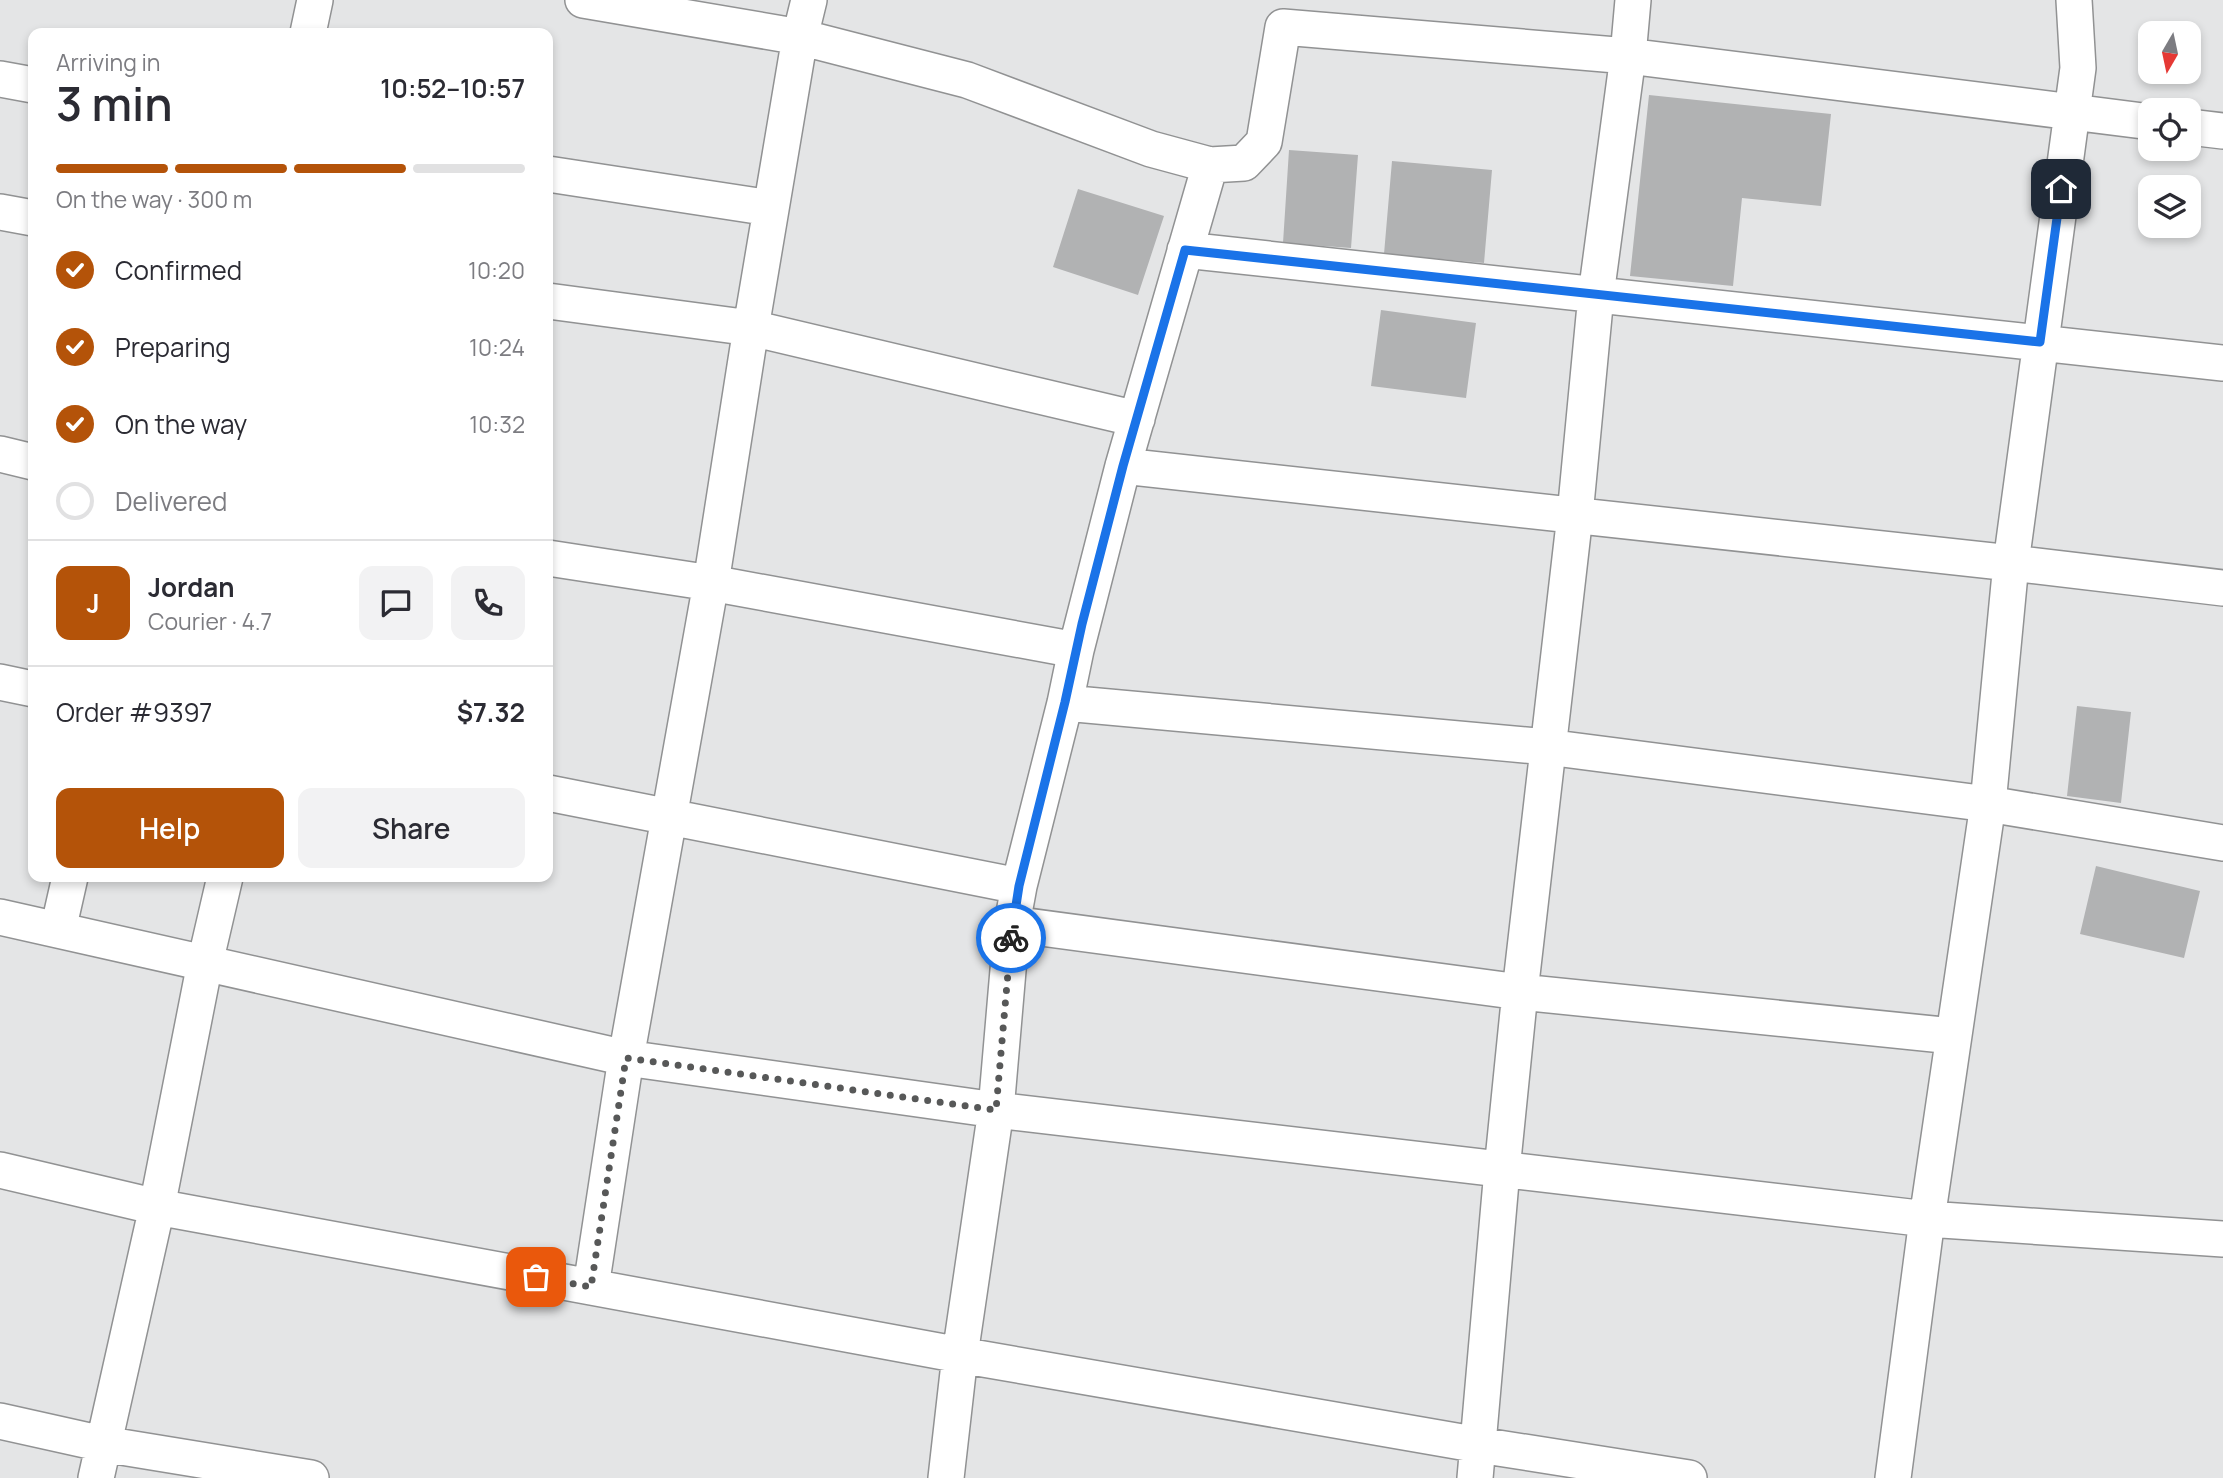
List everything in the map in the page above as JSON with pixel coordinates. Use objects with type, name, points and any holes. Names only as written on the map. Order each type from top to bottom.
[{"type":"street","points":[[309,28],[315,0]]},
{"type":"street","points":[[583,0],[800,37],[967,80],[1151,149],[1210,165],[1244,163],[1264,142],[1284,13],[2138,120]]},
{"type":"street","points":[[591,1287],[626,1058],[711,583],[771,208],[800,37],[809,0]]},
{"type":"street","points":[[1477,1462],[1520,992],[1597,295],[1633,0]]},
{"type":"street","points":[[1893,1478],[1927,1219],[1987,804],[2011,563],[2078,68],[2074,0]]},
{"type":"street","points":[[0,79],[28,84]]},
{"type":"street","points":[[2201,128],[2223,131]]},
{"type":"street","points":[[946,1478],[960,1355],[996,1110],[1012,924],[1019,886],[1123,466],[1210,165]]},
{"type":"street","points":[[553,175],[771,208]]},
{"type":"street","points":[[0,212],[28,217]]},
{"type":"street","points":[[1185,250],[2223,363]]},
{"type":"street","points":[[553,302],[751,328],[1138,419]]},
{"type":"street","points":[[0,454],[28,461]]},
{"type":"street","points":[[1123,466],[2223,588]]},
{"type":"street","points":[[553,559],[711,583],[1076,650]]},
{"type":"street","points":[[0,682],[28,688]]},
{"type":"street","points":[[1065,702],[1547,747],[1987,804],[2223,843]]},
{"type":"street","points":[[553,794],[1019,886]]},
{"type":"street","points":[[58,930],[68,882]]},
{"type":"street","points":[[96,1478],[157,1207],[205,963],[224,882]]},
{"type":"street","points":[[0,917],[626,1058],[996,1110],[1927,1219],[2223,1239]]},
{"type":"street","points":[[1012,924],[1520,992],[1953,1036]]},
{"type":"street","points":[[0,1170],[157,1207],[960,1355],[1477,1462],[1689,1478]]},
{"type":"street","points":[[0,1421],[103,1444],[311,1478]]},
{"type":"building","points":[[1649,95],[1831,114],[1821,206],[1742,198],[1733,286],[1630,276]]},
{"type":"building","points":[[1289,150],[1358,155],[1351,248],[1283,243]]},
{"type":"building","points":[[1392,161],[1492,170],[1484,263],[1384,254]]},
{"type":"building","points":[[1078,189],[1164,216],[1138,295],[1053,267]]},
{"type":"building","points":[[1381,310],[1476,323],[1466,398],[1371,386]]},
{"type":"building","points":[[2077,706],[2131,712],[2121,803],[2067,796]]},
{"type":"building","points":[[2096,866],[2200,891],[2184,958],[2080,934]]},
{"type":"way so far","points":[[536,1277],[591,1287],[626,1058],[996,1110],[1011,938]]},
{"type":"route","points":[[1011,938],[1019,886],[1082,624],[1123,466],[1185,250],[2040,342],[2061,189]]}]
